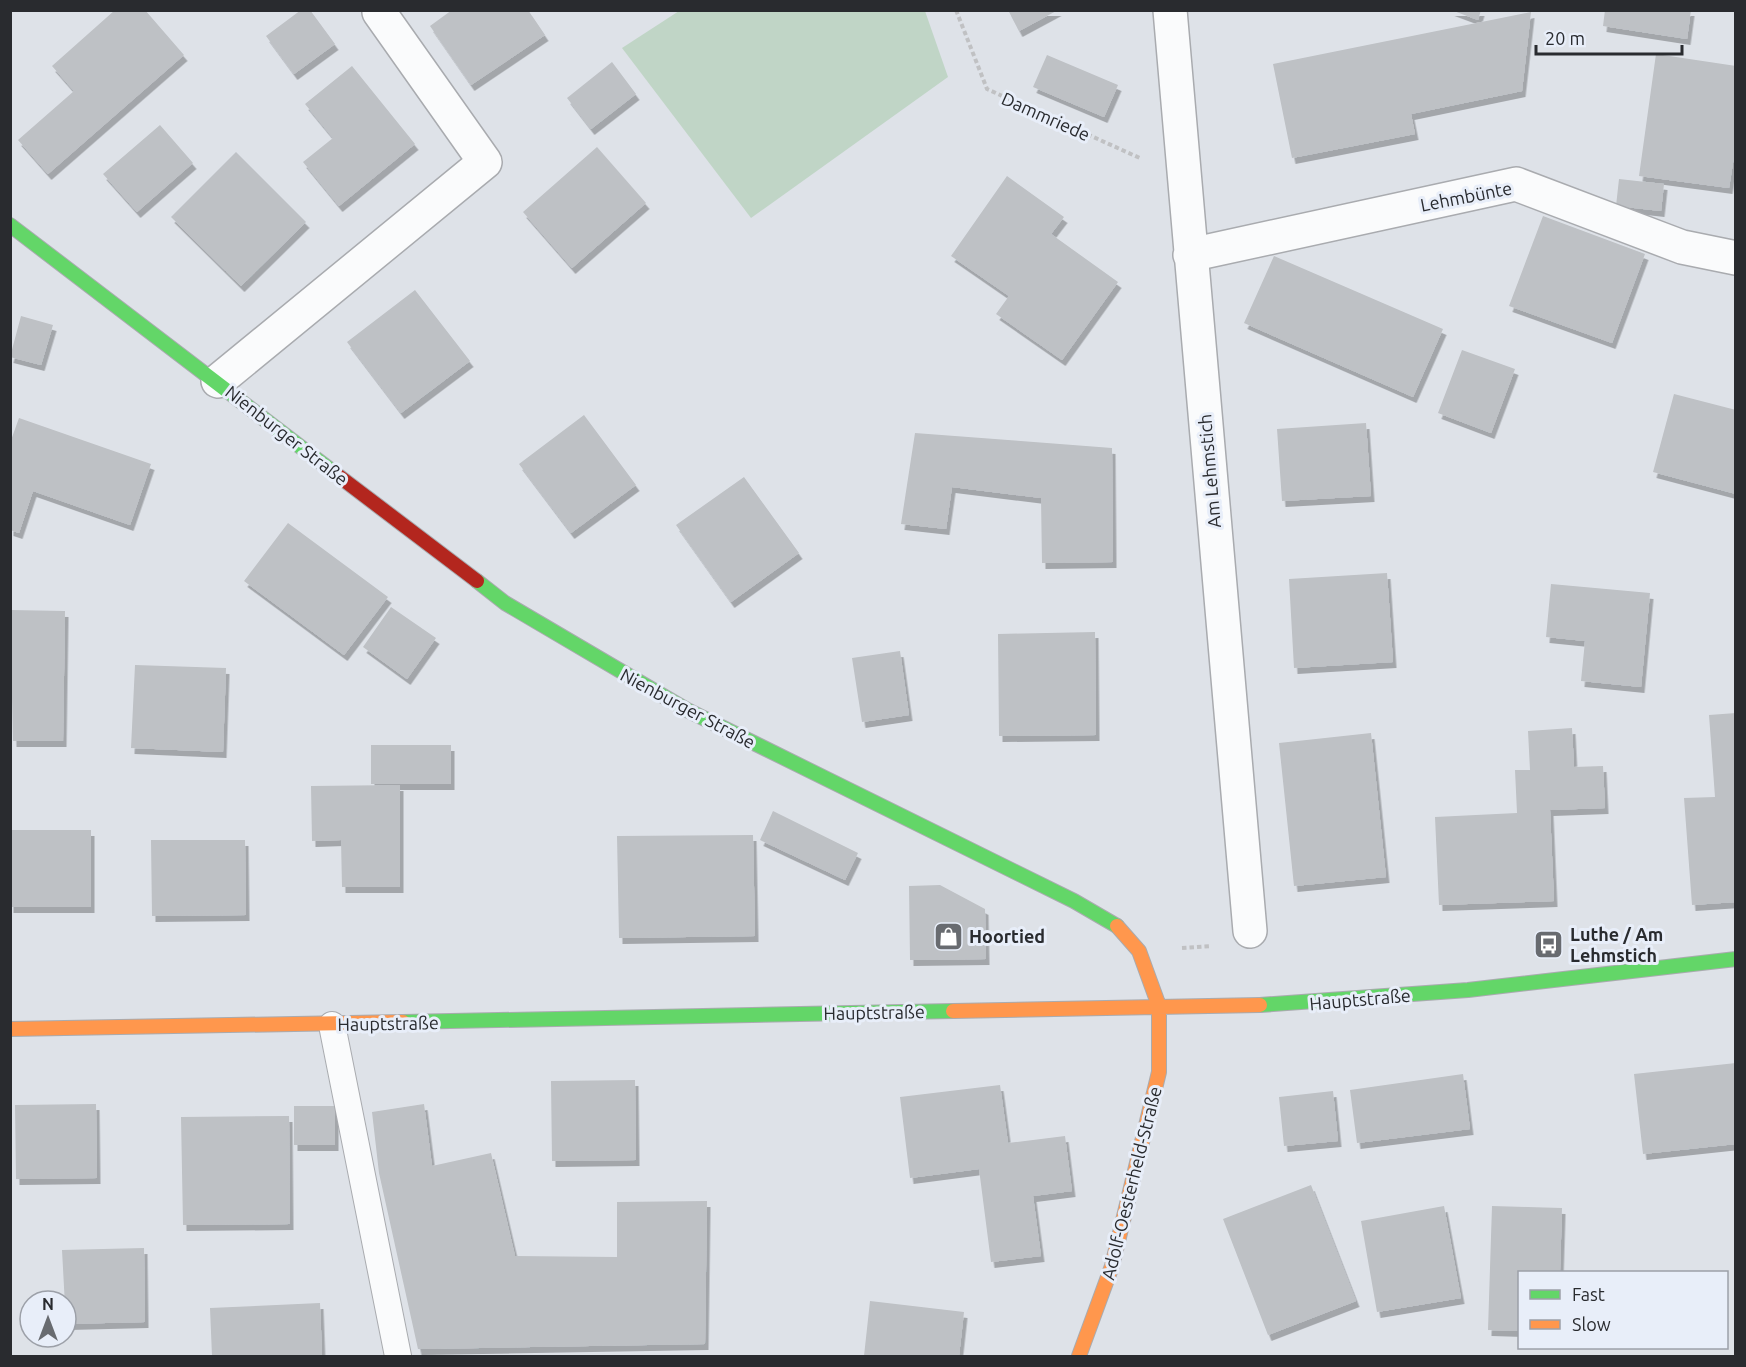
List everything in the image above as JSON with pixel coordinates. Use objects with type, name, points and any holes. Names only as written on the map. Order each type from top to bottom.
[{"type":"street","name":"Am Lehmstich","points":[[1170,10],[1250,931]]},
{"type":"street","name":"Nienburger Straße","points":[[218,381],[485,162],[379,12]]},
{"type":"street","name":"Lehmbünte","points":[[1190,255],[1516,184],[1682,248],[1736,258]]},
{"type":"street","name":"Nienburger Straße","points":[[10,225],[218,381],[505,603],[687,710],[1074,901],[1116,924],[1139,951],[1159,1006]]},
{"type":"street","name":"Hauptstraße","points":[[10,1029],[332,1025],[1275,1005],[1422,994],[1736,959]]},
{"type":"street","name":"Adolf-Oesterheld-Straße","points":[[1079,1356],[1112,1266],[1147,1126],[1159,1072],[1159,1006]]},
{"type":"lane","points":[[332,1025],[399,1356]]},
{"type":"path","name":"Dammriede","points":[[956,10],[987,89],[1183,178]]},
{"type":"path","points":[[1139,951],[1226,945],[1250,931]]},
{"type":"green space","points":[[679,11],[925,11],[948,77],[751,218],[622,48]]},
{"type":"building","points":[[115,10],[145,10],[184,55],[48,174],[18,140],[74,91],[52,66]]},
{"type":"building","points":[[301,10],[310,10],[335,44],[294,74],[266,36]]},
{"type":"building","points":[[452,10],[528,10],[545,35],[471,85],[430,26]]},
{"type":"building","points":[[1008,10],[1058,10],[1019,31]]},
{"type":"building","points":[[1451,10],[1481,10],[1478,20]]},
{"type":"building","points":[[1605,10],[1691,10],[1687,39],[1603,26]]},
{"type":"building","points":[[1531,12],[1522,91],[1411,114],[1415,134],[1292,158],[1273,64]]},
{"type":"building","points":[[1656,54],[1736,66],[1736,144],[1729,188],[1639,176]]},
{"type":"building","points":[[1047,55],[1118,85],[1104,117],[1033,87]]},
{"type":"building","points":[[612,62],[636,94],[591,129],[567,98]]},
{"type":"building","points":[[352,66],[415,144],[339,206],[303,162],[333,138],[305,104]]},
{"type":"building","points":[[160,125],[193,163],[137,212],[103,174]]},
{"type":"building","points":[[597,147],[646,203],[572,268],[523,212]]},
{"type":"building","points":[[236,152],[306,222],[241,286],[171,217]]},
{"type":"building","points":[[1007,176],[1064,217],[1051,234],[1118,282],[1062,360],[996,314],[1009,296],[951,256]]},
{"type":"building","points":[[1619,179],[1664,184],[1661,211],[1616,206]]},
{"type":"building","points":[[1543,216],[1645,254],[1612,343],[1509,306]]},
{"type":"building","points":[[1274,256],[1443,329],[1413,397],[1244,323]]},
{"type":"building","points":[[415,290],[470,361],[401,413],[347,342]]},
{"type":"building","points":[[21,316],[53,325],[41,365],[10,357]]},
{"type":"building","points":[[1462,350],[1515,369],[1491,433],[1438,413]]},
{"type":"building","points":[[1674,394],[1736,410],[1736,494],[1653,472]]},
{"type":"building","points":[[584,415],[636,485],[571,533],[519,464]]},
{"type":"building","points":[[19,418],[151,464],[130,525],[33,491],[19,533],[10,530],[10,443]]},
{"type":"building","points":[[1366,423],[1371,496],[1282,501],[1277,429]]},
{"type":"building","points":[[915,433],[1112,448],[1113,562],[1042,563],[1041,498],[952,487],[946,529],[901,524]]},
{"type":"building","points":[[744,477],[799,553],[731,602],[676,525]]},
{"type":"building","points":[[288,523],[388,597],[344,655],[244,581]]},
{"type":"building","points":[[1387,573],[1393,662],[1294,668],[1289,579]]},
{"type":"building","points":[[1551,584],[1650,593],[1641,687],[1581,681],[1585,641],[1546,637]]},
{"type":"building","points":[[391,607],[436,638],[407,679],[363,647]]},
{"type":"building","points":[[10,610],[65,611],[63,741],[13,741]]},
{"type":"building","points":[[1095,632],[1096,735],[999,736],[998,634]]},
{"type":"building","points":[[900,651],[909,715],[862,722],[852,658]]},
{"type":"building","points":[[135,665],[226,668],[223,752],[131,748]]},
{"type":"building","points":[[1736,713],[1736,902],[1692,905],[1684,798],[1715,797],[1709,715]]},
{"type":"building","points":[[1572,728],[1574,767],[1603,766],[1605,808],[1550,810],[1554,901],[1439,905],[1435,817],[1517,813],[1515,770],[1530,770],[1528,731]]},
{"type":"building","points":[[1371,733],[1386,877],[1294,886],[1279,743]]},
{"type":"building","points":[[371,745],[451,745],[451,784],[371,784]]},
{"type":"building","points":[[400,785],[400,887],[342,887],[341,840],[312,841],[311,786]]},
{"type":"building","points":[[773,811],[858,853],[845,880],[760,840]]},
{"type":"building","points":[[10,830],[91,830],[91,907],[10,907]]},
{"type":"building","points":[[753,835],[755,936],[619,938],[617,836]]},
{"type":"building","points":[[151,840],[245,840],[246,915],[152,916]]},
{"type":"building","points":[[940,885],[985,909],[986,959],[910,960],[909,886]]},
{"type":"building","points":[[1736,1063],[1736,1144],[1643,1154],[1634,1074]]},
{"type":"building","points":[[1463,1074],[1470,1129],[1357,1143],[1350,1090]]},
{"type":"building","points":[[635,1080],[636,1160],[552,1161],[551,1081]]},
{"type":"building","points":[[1000,1085],[1008,1143],[1065,1136],[1072,1191],[1033,1196],[1041,1256],[991,1262],[979,1169],[910,1178],[900,1097]]},
{"type":"building","points":[[1333,1091],[1338,1141],[1284,1146],[1279,1097]]},
{"type":"building","points":[[96,1104],[97,1178],[16,1179],[15,1105]]},
{"type":"building","points":[[424,1104],[432,1166],[491,1153],[515,1256],[617,1257],[617,1202],[707,1201],[705,1344],[418,1349],[379,1173],[372,1112]]},
{"type":"building","points":[[294,1106],[335,1106],[335,1145],[294,1145]]},
{"type":"building","points":[[289,1116],[290,1224],[183,1225],[181,1117]]},
{"type":"building","points":[[1311,1185],[1356,1301],[1268,1335],[1223,1219]]},
{"type":"building","points":[[1444,1206],[1461,1298],[1377,1312],[1361,1221]]},
{"type":"building","points":[[1492,1206],[1562,1208],[1560,1271],[1518,1271],[1518,1331],[1488,1330]]},
{"type":"building","points":[[144,1248],[145,1322],[78,1324],[78,1289],[64,1289],[62,1250]]},
{"type":"building","points":[[870,1301],[964,1312],[959,1356],[864,1356]]},
{"type":"building","points":[[320,1303],[322,1356],[212,1356],[210,1308]]},
{"type":"traffic: fast","points":[[10,225],[336,474]]},
{"type":"traffic: fast","points":[[477,581],[505,603],[687,710],[1074,901],[1117,926]]},
{"type":"traffic: fast","points":[[1260,1005],[1468,990],[1736,959]]},
{"type":"traffic: fast","points":[[403,1022],[953,1011]]},
{"type":"traffic: slow","points":[[1079,1356],[1112,1266],[1159,1072],[1159,1006],[1139,951],[1117,926]]},
{"type":"traffic: slow","points":[[953,1011],[1260,1005]]},
{"type":"traffic: slow","points":[[10,1029],[403,1022]]},
{"type":"traffic: jam","points":[[336,474],[477,581]]},
{"type":"place","name":"Hoortied","points":[[948,936]]},
{"type":"place","name":"Luthe / Am Lehmstich","points":[[1549,944]]}]
